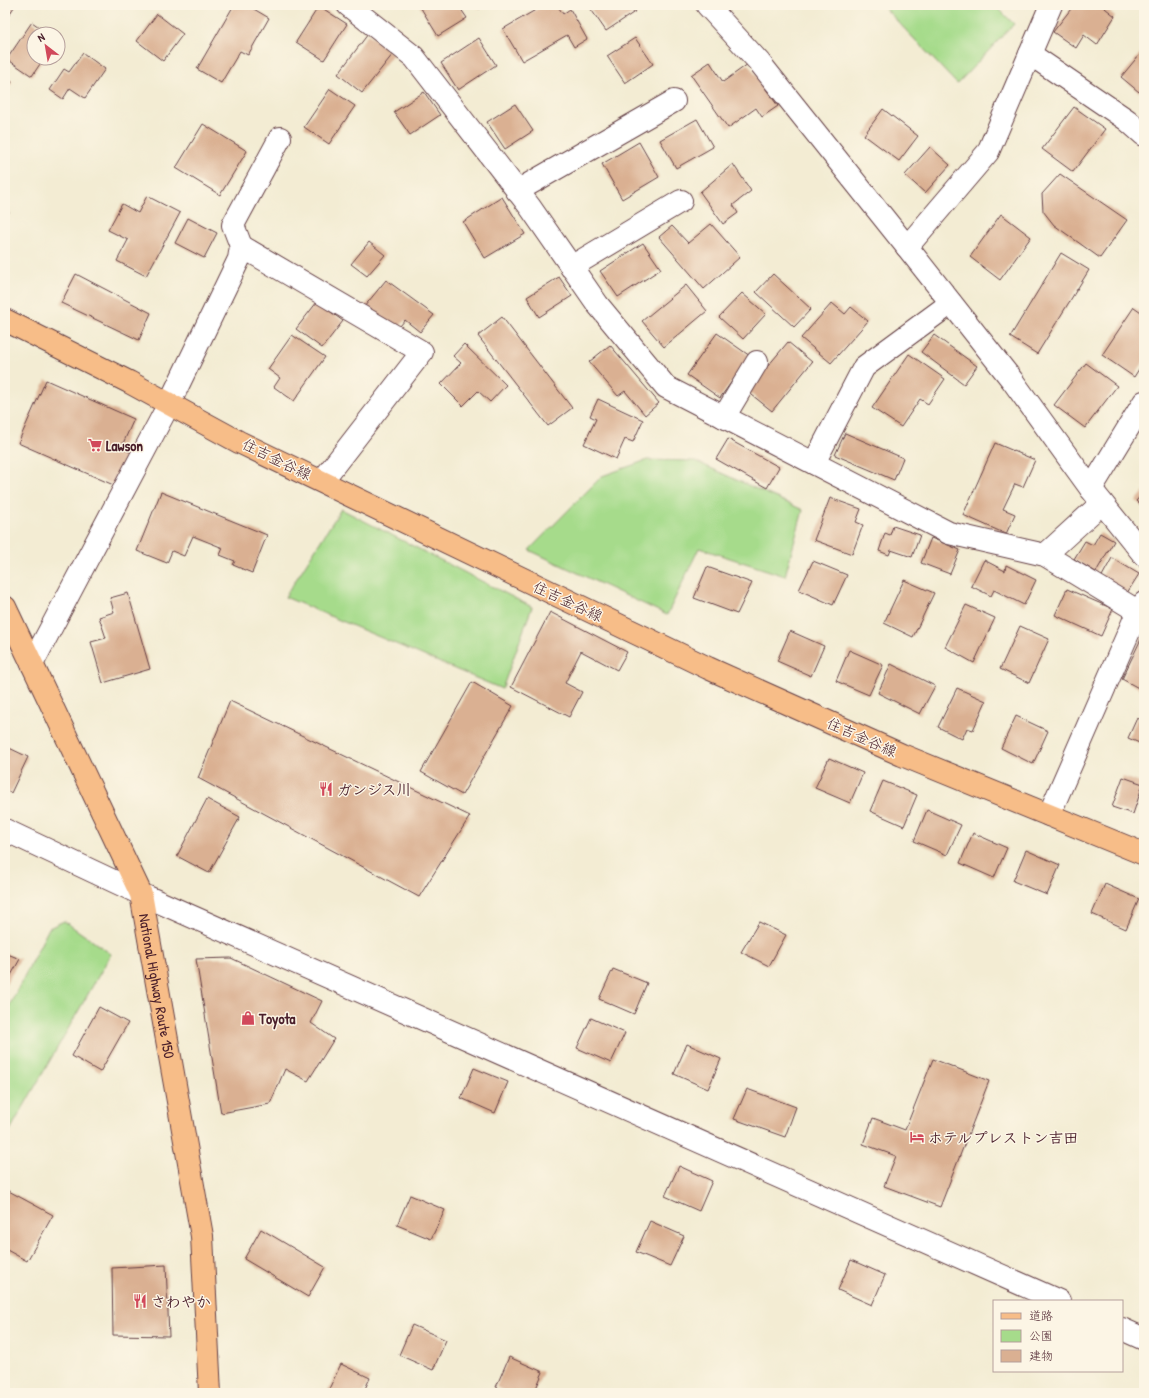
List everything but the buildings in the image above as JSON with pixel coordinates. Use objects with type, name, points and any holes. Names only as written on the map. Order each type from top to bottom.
[{"type":"main road","name":"住吉金谷線","points":[[5,320],[169,404],[239,442],[760,692],[902,755],[1144,854]]},
{"type":"main road","name":"National Highway Route 150","points":[[5,607],[141,894],[202,1236],[210,1393]]},
{"type":"street","points":[[348,5],[414,57],[517,191],[598,305],[666,387],[949,532],[1045,555],[1142,610],[1049,815]]},
{"type":"street","points":[[707,5],[760,63],[907,247],[1012,380],[1096,496],[1144,555]]},
{"type":"street","points":[[907,247],[988,152],[1051,5]]},
{"type":"street","points":[[1030,54],[1127,120],[1144,135]]},
{"type":"street","points":[[517,191],[674,101]]},
{"type":"street","points":[[32,664],[169,404],[239,259],[241,246],[234,225],[280,138]]},
{"type":"street","points":[[571,267],[681,201]]},
{"type":"street","points":[[241,246],[422,352],[322,481]]},
{"type":"street","points":[[814,463],[864,367],[951,303]]},
{"type":"street","points":[[724,417],[757,362]]},
{"type":"street","points":[[1045,555],[1096,496],[1144,402]]},
{"type":"street","points":[[5,830],[141,894],[1058,1300]]},
{"type":"street","points":[[1123,1329],[1144,1339]]},
{"type":"green space","points":[[882,5],[995,5],[1014,24],[957,84]]},
{"type":"green space","points":[[647,460],[695,461],[803,510],[785,576],[699,548],[667,615],[529,550],[602,476]]},
{"type":"green space","points":[[341,509],[532,607],[502,689],[285,597]]},
{"type":"green space","points":[[64,921],[111,954],[5,1139],[5,1014],[49,928]]},
{"type":"place","name":"Lawson","points":[[95,445]]},
{"type":"place","name":"ガンジス川","points":[[326,789]]},
{"type":"place","name":"Toyota","points":[[248,1018]]},
{"type":"place","name":"ホテルプレストン吉田","points":[[917,1137]]},
{"type":"place","name":"さわやか","points":[[140,1301]]}]
